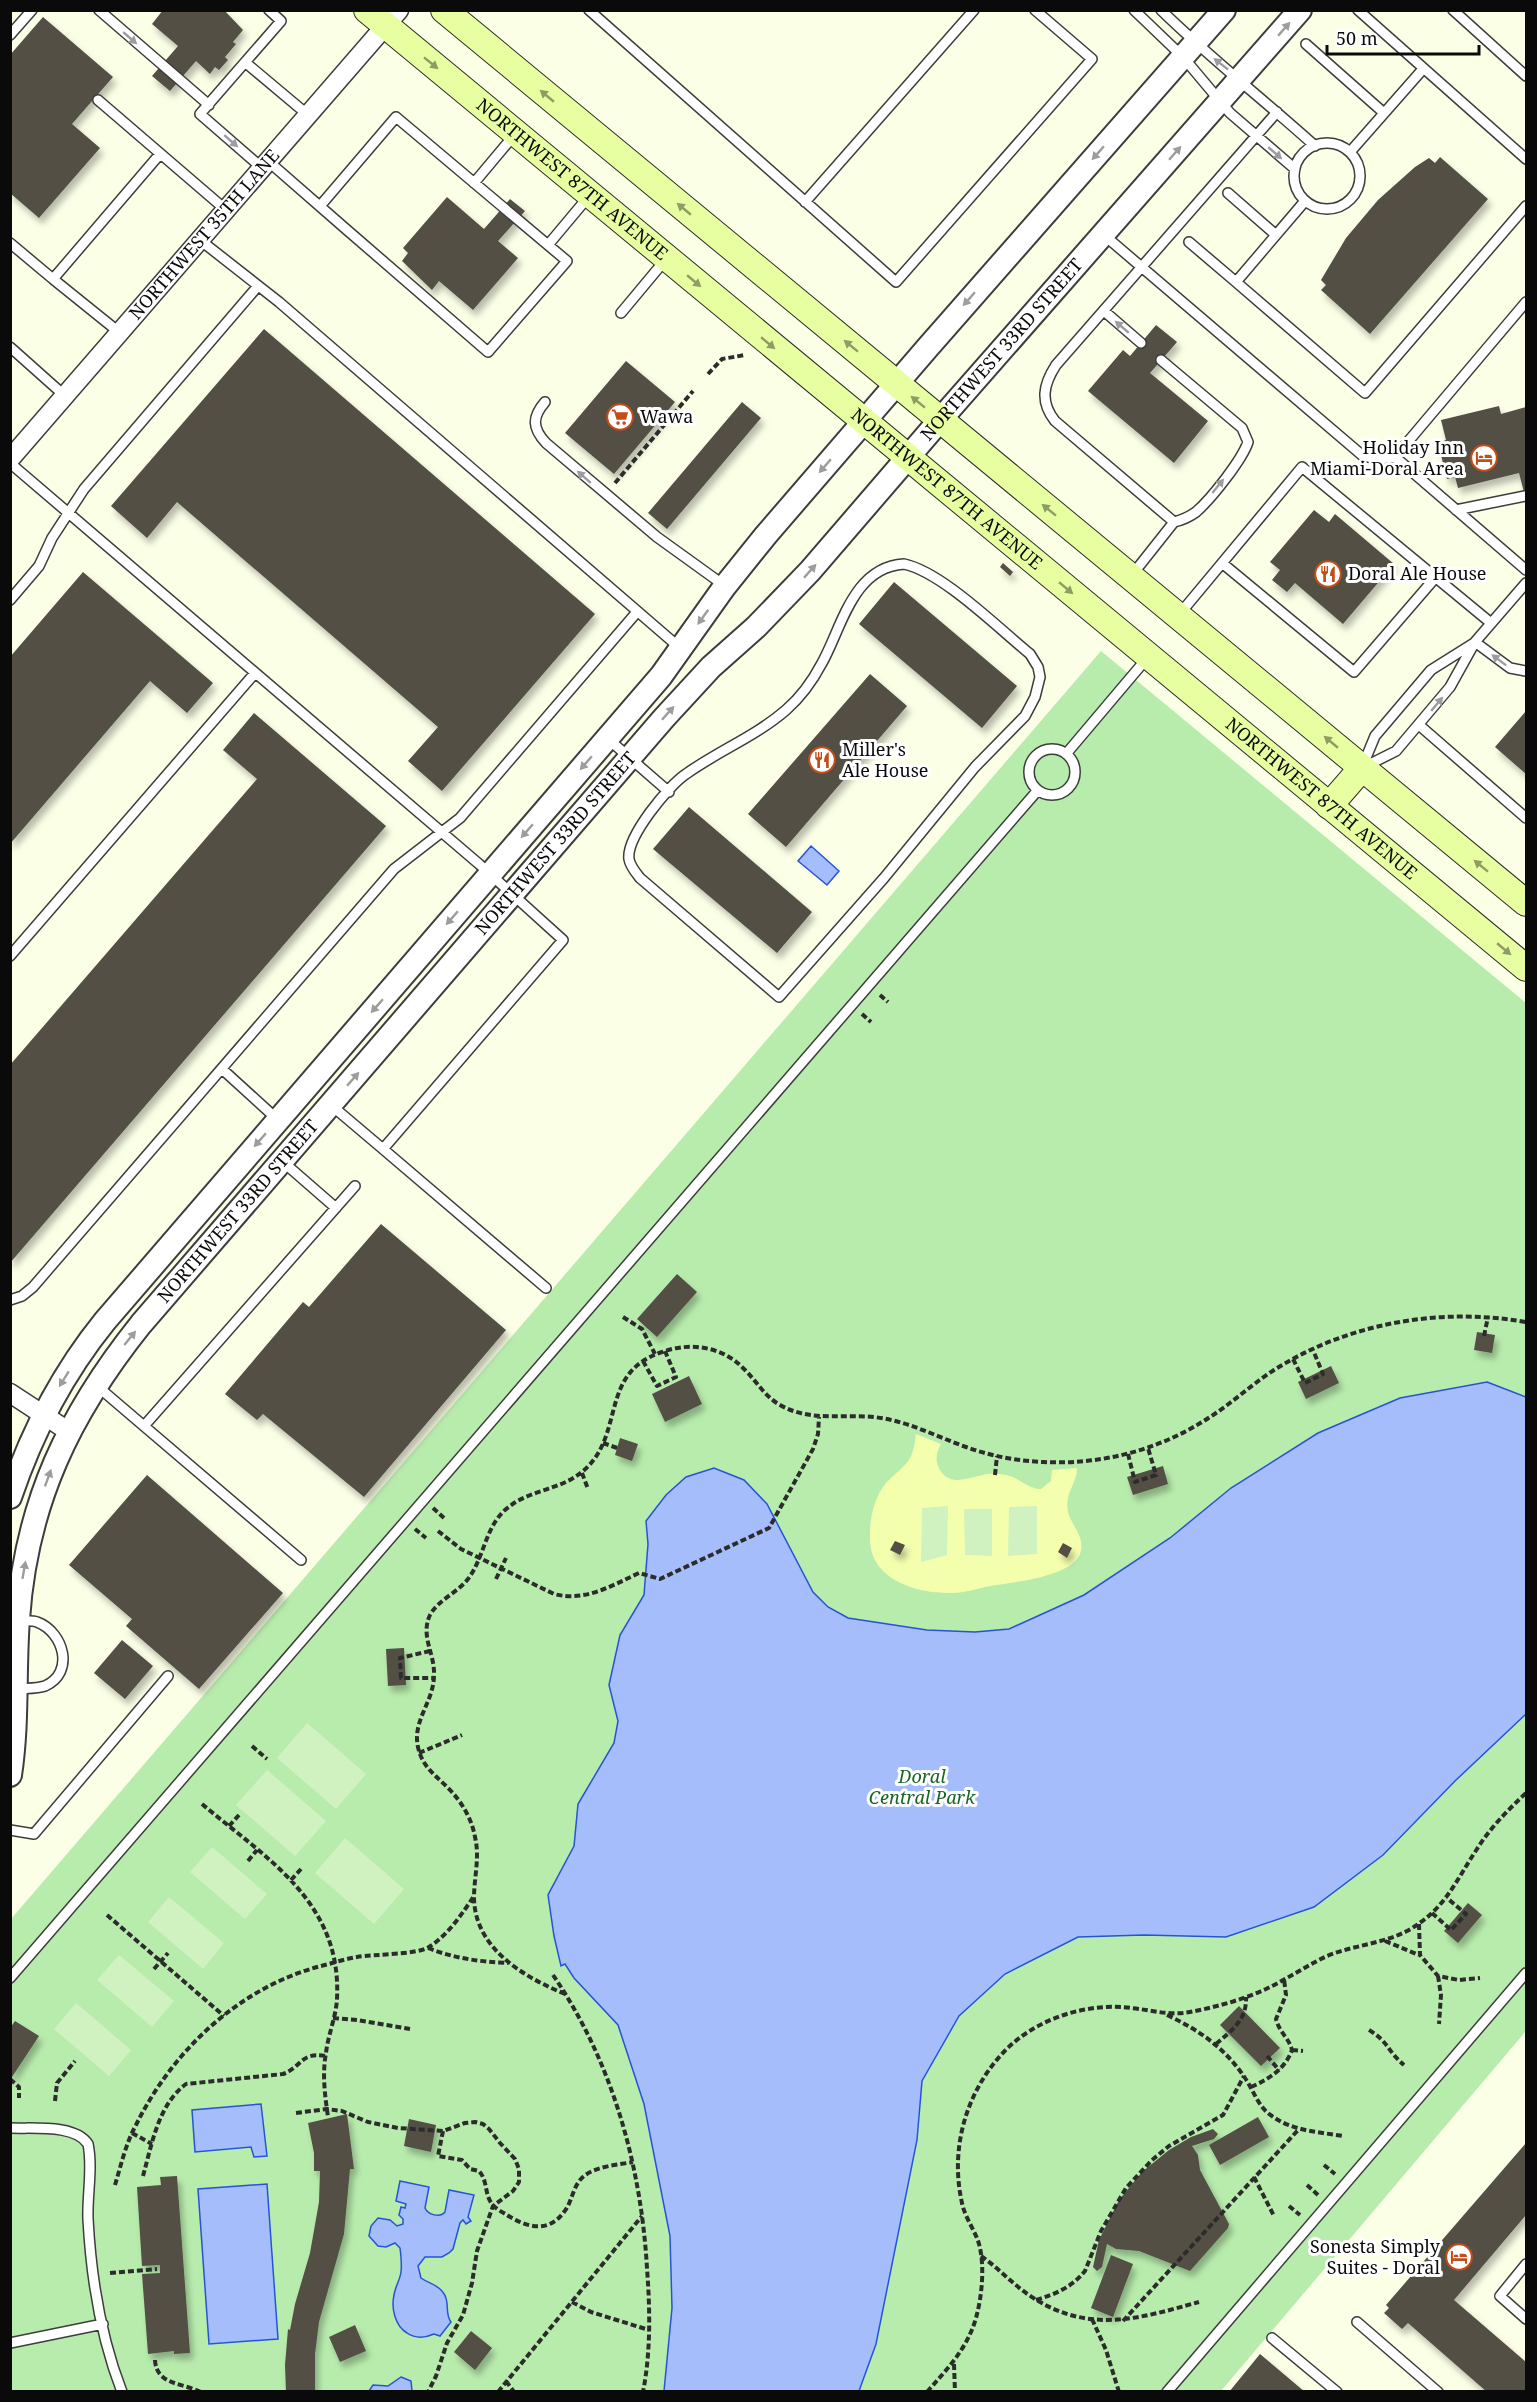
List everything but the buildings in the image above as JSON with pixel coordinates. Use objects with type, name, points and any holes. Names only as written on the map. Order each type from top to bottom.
[{"type":"main road","points":[[444,10],[1527,903]]},
{"type":"main road","name":"NORTHWEST 87TH AVENUE","points":[[384,16],[516,133],[1527,968]]},
{"type":"main road","points":[[1329,806],[1362,768]]},
{"type":"street","name":"NORTHWEST 33RD STREET","points":[[10,1497],[43,1415],[63,1380],[94,1335],[607,738],[681,649],[725,586],[766,535],[863,421],[1224,10]]},
{"type":"street","name":"NORTHWEST 33RD STREET","points":[[10,1774],[14,1621],[23,1573],[36,1514],[68,1431],[95,1385],[141,1324],[696,681],[770,613],[810,571],[1300,10]]},
{"type":"street","name":"NORTHWEST 35TH LANE","points":[[10,461],[308,115],[384,16]]},
{"type":"street","points":[[330,1105],[326,1090],[340,1048]]},
{"type":"street","points":[[285,1112],[310,1102],[330,1105]]},
{"type":"street","points":[[10,1393],[68,1431]]},
{"type":"lane","points":[[10,35],[32,10]]},
{"type":"lane","points":[[99,10],[209,105]]},
{"type":"lane","points":[[269,10],[281,21],[200,114],[320,206],[488,352],[567,261],[396,117],[320,206]]},
{"type":"lane","points":[[589,10],[896,282],[1092,59],[1035,10]]},
{"type":"lane","points":[[805,202],[974,10]]},
{"type":"lane","points":[[1134,10],[1189,50],[1240,79],[1315,146]]},
{"type":"lane","points":[[1161,10],[1189,50],[1219,102],[1295,169]]},
{"type":"lane","points":[[1358,10],[1527,159]]},
{"type":"lane","points":[[1459,13],[1527,76]]},
{"type":"lane","points":[[1306,44],[1384,113]]},
{"type":"lane","points":[[246,63],[308,115]]},
{"type":"lane","points":[[1350,152],[1423,69]]},
{"type":"lane","points":[[98,100],[226,210]]},
{"type":"lane","points":[[1174,522],[1061,427],[1046,408],[1044,393],[1052,371],[1277,112]]},
{"type":"lane","points":[[474,183],[516,133]]},
{"type":"lane","points":[[1327,143],[1350,152],[1357,161],[1360,172],[1360,183],[1356,194],[1338,208],[1326,210],[1305,201],[1294,181],[1295,169],[1306,151],[1327,143]]},
{"type":"lane","points":[[53,279],[160,154]]},
{"type":"lane","points":[[1228,193],[1276,235]]},
{"type":"lane","points":[[548,245],[590,194]]},
{"type":"lane","points":[[1236,282],[1305,201]]},
{"type":"lane","points":[[1189,242],[1365,393],[1527,206]]},
{"type":"lane","points":[[1104,234],[1363,456],[1380,459],[1395,457],[1527,302]]},
{"type":"lane","points":[[200,240],[279,302],[681,649]]},
{"type":"lane","points":[[10,243],[120,333]]},
{"type":"lane","points":[[621,313],[667,258]]},
{"type":"lane","points":[[10,600],[39,566],[52,538],[84,489],[258,286]]},
{"type":"lane","points":[[1104,311],[1141,343]]},
{"type":"lane","points":[[10,347],[65,396]]},
{"type":"lane","points":[[1130,577],[1174,522],[1188,517],[1199,509],[1239,461],[1248,442],[1242,428],[1161,360]]},
{"type":"lane","points":[[545,402],[534,423],[540,437],[604,495],[725,586]]},
{"type":"lane","points":[[1395,457],[1527,570]]},
{"type":"lane","points":[[10,461],[490,874],[563,940],[383,1149]]},
{"type":"lane","points":[[1178,616],[1302,467],[1491,623]]},
{"type":"lane","points":[[1456,510],[1525,496]]},
{"type":"lane","points":[[1222,563],[1354,672],[1435,578]]},
{"type":"lane","points":[[904,564],[915,566],[936,576],[1030,654],[1038,667],[1040,677],[1035,697],[1025,716],[975,766],[884,878],[779,997],[646,885],[631,865],[629,854],[639,827],[669,792],[684,774],[733,746],[777,716],[801,695],[822,664],[849,604],[871,578],[888,566],[904,564]]},
{"type":"lane","points":[[1362,768],[1396,751],[1450,687],[1475,642],[1527,583]]},
{"type":"lane","points":[[10,1300],[28,1292],[400,863],[460,818],[637,612]]},
{"type":"lane","points":[[1362,768],[1375,736],[1431,670],[1475,642]]},
{"type":"lane","points":[[1475,642],[1510,668],[1527,671]]},
{"type":"lane","points":[[1066,754],[1149,656]]},
{"type":"lane","points":[[10,956],[255,673]]},
{"type":"lane","points":[[1419,725],[1527,818]]},
{"type":"lane","points":[[607,738],[669,792]]},
{"type":"lane","points":[[1049,750],[1066,754],[1073,763],[1075,771],[1071,785],[1059,794],[1052,795],[1038,790],[1030,778],[1031,763],[1035,757],[1049,750]]},
{"type":"lane","points":[[10,1978],[1038,790]]},
{"type":"lane","points":[[222,1069],[285,1112]]},
{"type":"lane","points":[[330,1105],[546,1288]]},
{"type":"lane","points":[[282,1161],[336,1208]]},
{"type":"lane","points":[[144,1426],[356,1186]]},
{"type":"lane","points":[[95,1385],[301,1560]]},
{"type":"lane","points":[[14,1621],[39,1623],[51,1633],[64,1652],[64,1662],[53,1679],[45,1685],[14,1689]]},
{"type":"lane","points":[[10,1830],[34,1834],[168,1676]]},
{"type":"lane","points":[[1167,2391],[1523,1984],[1527,1973]]},
{"type":"lane","points":[[10,2128],[70,2131],[81,2135],[88,2144],[90,2243],[103,2324],[122,2391]]},
{"type":"lane","points":[[1527,2264],[1500,2296],[1527,2319]]},
{"type":"lane","points":[[1357,2322],[1438,2391]]},
{"type":"lane","points":[[10,2343],[103,2324]]},
{"type":"lane","points":[[1272,2338],[1337,2391]]},
{"type":"path","points":[[708,374],[722,359],[745,355]]},
{"type":"path","points":[[618,478],[693,391]]},
{"type":"path","points":[[876,991],[888,1002]]},
{"type":"path","points":[[859,1012],[871,1022]]},
{"type":"path","points":[[566,1994],[518,1971],[508,1963],[487,1937],[478,1921],[474,1895],[478,1854],[468,1816],[455,1795],[428,1769],[419,1753],[418,1723],[431,1694],[434,1678],[426,1632],[430,1616],[467,1580],[488,1534],[505,1510],[530,1495],[563,1484],[582,1472],[596,1457],[603,1443],[618,1391],[626,1378],[643,1361],[655,1354],[691,1346],[708,1349],[726,1355],[742,1366],[766,1395],[798,1413],[819,1417],[857,1416],[893,1420],[921,1428],[959,1445],[997,1456],[1027,1461],[1084,1462],[1148,1448],[1202,1422],[1272,1371],[1293,1359],[1358,1332],[1392,1323],[1454,1316],[1527,1322]]},
{"type":"path","points":[[623,1317],[642,1329],[655,1354]]},
{"type":"path","points":[[1484,1336],[1488,1317]]},
{"type":"path","points":[[1293,1359],[1305,1383],[1323,1374],[1313,1350]]},
{"type":"path","points":[[643,1361],[657,1386],[676,1377],[665,1351]]},
{"type":"path","points":[[438,1531],[456,1546],[559,1595],[573,1598],[596,1592],[639,1573],[660,1579],[769,1528],[816,1443],[819,1417]]},
{"type":"path","points":[[603,1443],[620,1449]]},
{"type":"path","points":[[1128,1454],[1135,1482],[1156,1475],[1148,1448]]},
{"type":"path","points":[[995,1475],[997,1456]]},
{"type":"path","points":[[582,1472],[588,1489]]},
{"type":"path","points":[[432,1507],[444,1518]]},
{"type":"path","points":[[414,1527],[426,1538]]},
{"type":"path","points":[[496,1579],[507,1558]]},
{"type":"path","points":[[430,1651],[400,1658],[401,1678],[434,1678]]},
{"type":"path","points":[[419,1753],[462,1735]]},
{"type":"path","points":[[252,1746],[267,1759]]},
{"type":"path","points":[[927,2391],[954,2363],[964,2347],[976,2318],[981,2287],[981,2256],[979,2243],[962,2203],[958,2155],[962,2125],[967,2110],[974,2093],[992,2065],[1022,2037],[1046,2023],[1073,2012],[1108,2007],[1130,2007],[1166,2014],[1189,2012],[1246,1997],[1328,1956],[1384,1941],[1419,1923],[1447,1898],[1483,1840],[1527,1793]]},
{"type":"path","points":[[202,1804],[291,1880],[316,1911],[336,1962],[337,2000],[325,2056],[324,2091],[328,2117]]},
{"type":"path","points":[[229,1826],[239,1815]]},
{"type":"path","points":[[248,1861],[257,1850]]},
{"type":"path","points":[[291,1880],[301,1869]]},
{"type":"path","points":[[428,1948],[450,1928],[474,1895]]},
{"type":"path","points":[[1432,1913],[1451,1930],[1466,1914],[1447,1898]]},
{"type":"path","points":[[107,1915],[224,2016]]},
{"type":"path","points":[[1419,1923],[1420,1955]]},
{"type":"path","points":[[1384,1941],[1420,1955],[1438,1976],[1441,1995],[1439,2024]]},
{"type":"path","points":[[116,2185],[132,2133],[148,2101],[166,2073],[198,2038],[254,1995],[286,1979],[356,1957],[428,1948],[484,1962],[508,1963]]},
{"type":"path","points":[[154,1969],[168,1953]]},
{"type":"path","points":[[553,1975],[566,1994],[600,2060],[618,2109],[633,2162],[643,2216],[650,2305],[643,2391]]},
{"type":"path","points":[[1438,1976],[1459,1980],[1480,1978]]},
{"type":"path","points":[[1251,2086],[1264,2081],[1279,2070],[1292,2050],[1291,2044],[1280,2031],[1276,2019],[1286,1995],[1284,1979]]},
{"type":"path","points":[[1216,2044],[1246,2012],[1246,1997]]},
{"type":"path","points":[[1166,2014],[1193,2028],[1216,2044],[1244,2076],[1260,2106],[1271,2116],[1299,2129],[1343,2136]]},
{"type":"path","points":[[333,2018],[410,2029]]},
{"type":"path","points":[[1369,2030],[1385,2040],[1392,2055],[1404,2065]]},
{"type":"path","points":[[1292,2050],[1303,2051]]},
{"type":"path","points":[[143,2176],[164,2112],[180,2088],[186,2084],[283,2074],[293,2070],[306,2057],[325,2056]]},
{"type":"path","points":[[1267,2056],[1279,2070]]},
{"type":"path","points":[[55,2101],[57,2083],[75,2061]]},
{"type":"path","points":[[1036,2300],[1055,2295],[1078,2280],[1085,2271],[1113,2207],[1126,2188],[1152,2160],[1169,2146],[1223,2115],[1244,2076]]},
{"type":"path","points":[[10,2079],[19,2087],[20,2098]]},
{"type":"path","points":[[296,2113],[327,2109],[342,2111],[368,2122],[398,2128],[443,2130],[465,2123],[483,2124],[515,2159],[519,2169],[519,2182],[513,2191],[493,2206],[477,2251],[472,2283],[463,2315],[447,2343],[436,2376],[428,2391]]},
{"type":"path","points":[[1122,2321],[1299,2129]]},
{"type":"path","points":[[443,2130],[438,2156],[462,2160],[470,2169],[478,2171],[485,2180],[485,2191],[493,2206],[522,2224],[544,2226],[561,2216],[567,2209],[575,2186],[585,2175],[606,2167],[633,2162]]},
{"type":"path","points":[[132,2133],[152,2145]]},
{"type":"path","points":[[1324,2165],[1336,2176]]},
{"type":"path","points":[[1254,2177],[1274,2216]]},
{"type":"path","points":[[1307,2185],[1319,2196]]},
{"type":"path","points":[[1289,2206],[1301,2216]]},
{"type":"path","points":[[498,2391],[643,2216]]},
{"type":"path","points":[[981,2256],[1036,2300],[1072,2315],[1122,2321],[1199,2302]]},
{"type":"path","points":[[110,2273],[157,2270]]},
{"type":"path","points":[[572,2301],[591,2312],[649,2330]]},
{"type":"path","points":[[1091,2319],[1106,2350],[1119,2391]]},
{"type":"path","points":[[155,2360],[155,2368],[164,2379],[199,2391]]},
{"type":"path","points":[[954,2363],[955,2391]]},
{"type":"path","points":[[507,2381],[514,2391]]},
{"type":"green space","name":"Doral Central Park","points":[[1101,651],[1526,1003],[1526,2031],[1221,2391],[11,2392],[11,1919]]},
{"type":"sand","points":[[916,1434],[941,1444],[938,1449],[937,1463],[942,1473],[952,1479],[1001,1474],[1041,1489],[1051,1481],[1052,1470],[1077,1468],[1067,1505],[1081,1542],[1080,1554],[1075,1562],[1042,1577],[958,1593],[925,1591],[898,1582],[887,1574],[878,1565],[872,1553],[871,1517],[882,1489],[911,1456]]},
{"type":"shaded area","points":[[948,1506],[947,1555],[921,1562],[922,1508]]},
{"type":"shaded area","points":[[1037,1506],[1037,1554],[1008,1556],[1009,1507]]},
{"type":"shaded area","points":[[964,1509],[992,1509],[992,1556],[965,1555]]},
{"type":"shaded area","points":[[307,1723],[366,1774],[336,1809],[277,1758]]},
{"type":"shaded area","points":[[267,1770],[326,1821],[295,1856],[236,1805]]},
{"type":"shaded area","points":[[345,1838],[404,1889],[374,1924],[315,1873]]},
{"type":"shaded area","points":[[212,1847],[267,1894],[245,1919],[190,1872]]},
{"type":"shaded area","points":[[169,1897],[224,1943],[203,1969],[148,1922]]},
{"type":"shaded area","points":[[119,1955],[174,2001],[152,2027],[97,1980]]},
{"type":"shaded area","points":[[76,2003],[131,2050],[109,2076],[54,2029]]},
{"type":"water","points":[[811,846],[839,871],[827,885],[798,861]]},
{"type":"water","points":[[1487,1382],[1526,1397],[1526,1714],[1455,1781],[1383,1855],[1314,1907],[1226,1937],[1144,1935],[1078,1937],[1005,1974],[959,2016],[922,2081],[917,2140],[876,2344],[859,2391],[664,2391],[672,2308],[670,2236],[644,2104],[618,2025],[574,1978],[565,1964],[561,1966],[548,1895],[574,1846],[578,1804],[614,1743],[618,1721],[609,1685],[620,1635],[644,1595],[648,1544],[646,1521],[666,1495],[686,1477],[714,1468],[744,1480],[767,1504],[813,1592],[828,1607],[848,1618],[927,1630],[975,1632],[1009,1629],[1084,1595],[1170,1538],[1231,1488],[1318,1433],[1400,1398]]},
{"type":"water","points":[[261,2104],[267,2156],[254,2157],[251,2147],[195,2152],[192,2110]]},
{"type":"water","points":[[400,2181],[429,2187],[425,2208],[434,2215],[445,2212],[449,2190],[474,2195],[468,2217],[471,2221],[466,2224],[463,2220],[460,2223],[453,2249],[442,2257],[425,2257],[418,2266],[421,2278],[435,2285],[445,2295],[451,2322],[440,2336],[434,2334],[417,2337],[407,2333],[399,2326],[393,2300],[401,2272],[400,2248],[395,2243],[386,2247],[378,2246],[369,2236],[371,2226],[378,2218],[390,2220],[397,2226],[403,2224],[403,2219],[399,2215],[401,2207],[405,2208],[406,2204],[396,2201]]},
{"type":"water","points":[[267,2184],[278,2339],[209,2344],[198,2189]]},
{"type":"water","points":[[401,2377],[411,2381],[412,2391],[369,2391],[373,2385],[388,2386]]},
{"type":"place","name":"Wawa","points":[[620,417]]},
{"type":"place","name":"Holiday Inn Miami-Doral Area","points":[[1484,458]]},
{"type":"place","name":"Doral Ale House","points":[[1328,574]]},
{"type":"place","name":"Miller's Ale House","points":[[822,760]]},
{"type":"place","name":"Sonesta Simply Suites - Doral","points":[[1459,2257]]}]
